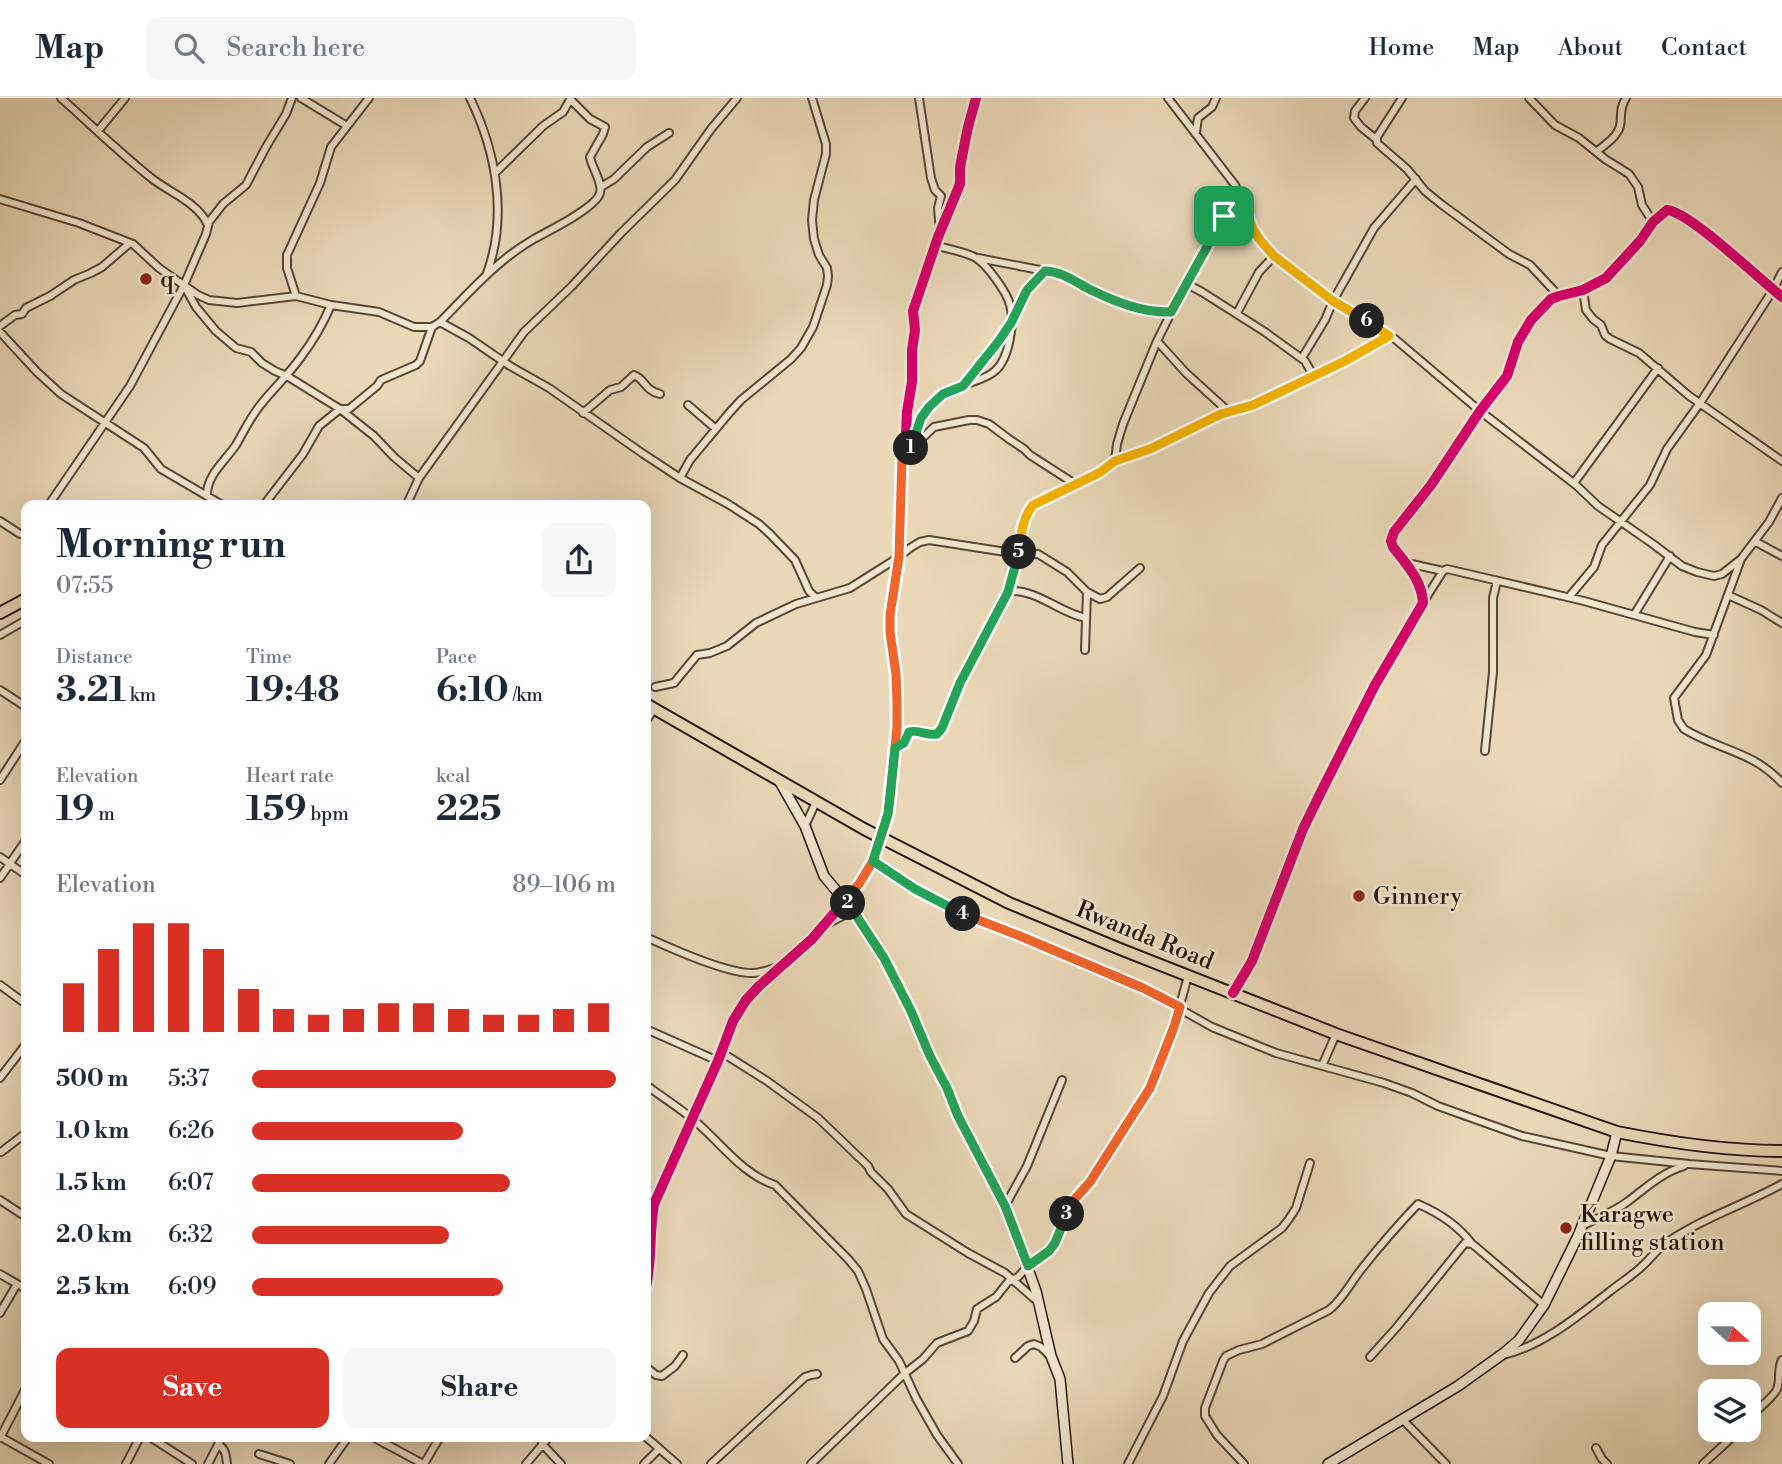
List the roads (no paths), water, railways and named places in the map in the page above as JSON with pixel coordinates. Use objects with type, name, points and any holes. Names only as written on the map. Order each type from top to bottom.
[{"type":"highway","points":[[0,613],[21,602]]},
{"type":"highway","name":"Rwanda Road","points":[[651,707],[881,838],[1009,903],[1188,976],[1336,1034],[1617,1132],[1713,1148],[1782,1151]]},
{"type":"street","points":[[61,98],[154,181],[197,209],[208,225]]},
{"type":"street","points":[[98,131],[125,98]]},
{"type":"street","points":[[52,500],[130,386],[184,285],[208,225],[223,204],[246,185],[286,114],[292,98]]},
{"type":"street","points":[[301,98],[311,101],[347,126]]},
{"type":"street","points":[[296,296],[287,268],[287,255],[320,183],[329,151],[369,98]]},
{"type":"street","points":[[470,98],[495,173],[499,216],[492,259],[486,275]]},
{"type":"street","points":[[409,500],[419,478],[524,332],[675,180],[737,98]]},
{"type":"street","points":[[680,478],[690,460],[741,400],[801,348],[813,327],[827,285],[827,268],[814,239],[812,220],[826,144],[812,98]]},
{"type":"street","points":[[919,98],[931,178],[935,190],[941,196],[938,208],[940,231]]},
{"type":"street","points":[[651,1253],[654,1204],[733,1021],[746,1000],[825,925],[859,884],[873,861],[888,814],[897,702],[890,615],[899,557],[902,458],[912,382],[915,330],[913,311],[940,231],[960,184],[960,167],[976,98]]},
{"type":"street","points":[[1168,98],[1235,185],[1253,229],[1274,256],[1333,301],[1410,351],[1480,411],[1574,483],[1598,506],[1682,566],[1706,575],[1723,574],[1733,580]]},
{"type":"street","points":[[1195,132],[1198,118],[1212,107],[1216,98]]},
{"type":"street","points":[[1365,98],[1358,106],[1354,118],[1361,127],[1376,139],[1425,191],[1509,254],[1535,269],[1559,296]]},
{"type":"street","points":[[1376,139],[1402,98]]},
{"type":"street","points":[[1529,98],[1555,125],[1579,138],[1605,159],[1626,171],[1638,187],[1642,205],[1653,222]]},
{"type":"street","points":[[1597,151],[1618,132],[1620,111],[1626,98]]},
{"type":"street","points":[[0,199],[79,223],[130,243],[159,268],[203,298],[230,303],[296,296],[379,313],[414,327],[432,327],[486,275],[530,242],[589,207],[598,198],[601,187],[590,157],[604,127],[590,119],[570,99],[563,112],[543,126],[495,173]]},
{"type":"street","points":[[601,187],[614,179],[648,146],[669,133]]},
{"type":"street","points":[[1302,358],[1374,228],[1416,179]]},
{"type":"street","points":[[1115,461],[1119,436],[1171,312],[1224,216],[1242,202]]},
{"type":"street","points":[[1423,603],[1421,587],[1391,544],[1394,532],[1440,473],[1480,411],[1507,376],[1518,342],[1531,320],[1545,304],[1559,296],[1599,284],[1614,271],[1653,222],[1670,209],[1727,250],[1782,297]]},
{"type":"street","points":[[0,326],[74,280],[102,267],[130,243]]},
{"type":"street","points":[[935,245],[976,258],[1050,271],[1103,296],[1134,307],[1171,312]]},
{"type":"street","points":[[1237,313],[1259,272],[1274,256]]},
{"type":"street","points":[[911,449],[921,418],[929,407],[943,394],[988,376],[1001,365],[1007,355],[1011,306],[1006,294],[976,258]]},
{"type":"street","points":[[963,386],[1011,323],[1027,290],[1045,271]]},
{"type":"street","points":[[1570,597],[1594,566],[1602,545],[1650,485],[1667,449],[1700,403],[1782,272]]},
{"type":"street","points":[[1187,284],[1237,313],[1302,358],[1314,375]]},
{"type":"street","points":[[184,285],[196,307],[216,331],[236,348],[251,352],[273,370],[340,409],[419,478]]},
{"type":"street","points":[[1583,290],[1586,310],[1601,325],[1605,335],[1639,353],[1675,385],[1782,461]]},
{"type":"street","points":[[207,496],[208,482],[236,445],[262,403],[287,376],[321,327],[331,305]]},
{"type":"street","points":[[440,322],[549,388],[680,478],[728,504],[770,534],[795,559],[809,591],[816,598]]},
{"type":"street","points":[[267,500],[303,454],[319,426],[340,409],[349,409],[382,380],[416,365],[432,327]]},
{"type":"street","points":[[0,332],[61,394],[144,448],[161,469],[213,500]]},
{"type":"street","points":[[895,748],[904,743],[912,730],[930,736],[937,734],[942,728],[960,683],[1008,592],[1019,554],[1021,531],[1033,505],[1099,473],[1115,461],[1150,449],[1229,412],[1253,405],[1345,361],[1389,336]]},
{"type":"street","points":[[1157,341],[1186,373],[1229,412]]},
{"type":"street","points":[[1574,483],[1658,368]]},
{"type":"street","points":[[583,413],[610,390],[622,386],[634,375],[640,378],[650,391],[660,394]]},
{"type":"street","points":[[688,405],[716,429]]},
{"type":"street","points":[[902,458],[934,427],[976,420],[989,424],[1074,484]]},
{"type":"street","points":[[1723,574],[1756,542],[1782,498]]},
{"type":"street","points":[[0,521],[21,534]]},
{"type":"street","points":[[655,687],[674,683],[697,655],[727,646],[756,623],[796,604],[850,588],[920,542],[929,540],[1042,556],[1067,572],[1095,597],[1104,598],[1140,568]]},
{"type":"street","points":[[1756,542],[1782,556]]},
{"type":"street","points":[[1634,615],[1670,556]]},
{"type":"street","points":[[1741,559],[1706,655],[1675,695],[1674,702],[1678,720],[1684,729],[1767,767],[1782,783]]},
{"type":"street","points":[[1405,563],[1421,568],[1443,571],[1447,569],[1570,597],[1714,635]]},
{"type":"street","points":[[1233,993],[1255,954],[1303,829],[1321,792],[1375,685],[1443,571]]},
{"type":"street","points":[[1485,751],[1493,672],[1493,598],[1497,581]]},
{"type":"street","points":[[1008,592],[1034,595],[1069,613],[1086,618]]},
{"type":"street","points":[[1085,650],[1087,592]]},
{"type":"street","points":[[1728,595],[1782,623]]},
{"type":"street","points":[[0,635],[21,623]]},
{"type":"street","points":[[0,690],[21,704]]},
{"type":"street","points":[[0,780],[21,748]]},
{"type":"street","points":[[780,782],[805,826],[821,869],[853,910],[884,958],[958,1116],[1005,1206],[1040,1303],[1051,1356],[1061,1386],[1068,1464]]},
{"type":"street","points":[[805,826],[816,802]]},
{"type":"street","points":[[0,877],[21,847]]},
{"type":"street","points":[[0,857],[21,872]]},
{"type":"street","points":[[873,861],[915,889],[962,914],[1143,988],[1212,1027],[1276,1053],[1384,1083],[1438,1106],[1522,1136],[1611,1156],[1782,1171]]},
{"type":"street","points":[[825,925],[853,910]]},
{"type":"street","points":[[651,939],[737,971],[753,973],[786,964]]},
{"type":"street","points":[[811,1464],[937,1343],[968,1331],[977,1309],[996,1297],[1008,1282],[1052,1248],[1074,1200],[1090,1182],[1147,1092],[1174,1027],[1188,976]]},
{"type":"street","points":[[0,985],[21,1000]]},
{"type":"street","points":[[651,1031],[718,1061]]},
{"type":"street","points":[[1322,1066],[1336,1034]]},
{"type":"street","points":[[0,1078],[21,1051]]},
{"type":"street","points":[[721,1052],[818,1118],[868,1166],[906,1214],[1013,1280],[1040,1303]]},
{"type":"street","points":[[1005,1206],[1027,1166],[1062,1080]]},
{"type":"street","points":[[651,1089],[692,1118],[752,1175],[775,1185],[858,1271],[883,1339],[899,1361],[937,1436],[958,1464]]},
{"type":"street","points":[[1331,1463],[1458,1386],[1519,1340],[1544,1305],[1582,1226],[1611,1156],[1617,1132]]},
{"type":"street","points":[[0,1152],[21,1137]]},
{"type":"street","points":[[1128,1464],[1163,1396],[1184,1341],[1209,1293],[1230,1266],[1282,1228],[1290,1219],[1310,1163]]},
{"type":"street","points":[[1582,1226],[1626,1203],[1671,1170],[1689,1164]]},
{"type":"street","points":[[1501,1356],[1528,1347],[1591,1307],[1640,1269],[1659,1248],[1683,1232],[1782,1184]]},
{"type":"street","points":[[0,1200],[21,1214]]},
{"type":"street","points":[[1244,1464],[1217,1435],[1205,1413],[1216,1376],[1226,1356],[1269,1341],[1338,1303],[1376,1252],[1418,1204],[1455,1225],[1472,1244],[1544,1305]]},
{"type":"street","points":[[1370,1357],[1398,1327],[1461,1245],[1472,1244]]},
{"type":"street","points":[[0,1274],[21,1286]]},
{"type":"street","points":[[0,1313],[17,1284]]},
{"type":"street","points":[[1015,1358],[1034,1344],[1051,1356]]},
{"type":"street","points":[[651,1371],[662,1376],[675,1366],[683,1355]]},
{"type":"street","points":[[1761,1406],[1776,1393],[1782,1360]]},
{"type":"street","points":[[711,1464],[805,1377],[817,1374]]},
{"type":"street","points":[[21,1397],[0,1437],[49,1464]]},
{"type":"street","points":[[1402,1419],[1446,1464]]},
{"type":"street","points":[[126,1464],[137,1442]]},
{"type":"street","points":[[158,1442],[192,1464]]},
{"type":"street","points":[[208,1464],[220,1442]]},
{"type":"street","points":[[329,1464],[344,1442]]},
{"type":"street","points":[[382,1442],[424,1464],[437,1442]]},
{"type":"street","points":[[651,1442],[677,1464]]},
{"type":"street","points":[[1703,1464],[1727,1442]]},
{"type":"street","points":[[526,1464],[542,1444],[561,1464]]},
{"type":"street","points":[[218,1445],[225,1453],[227,1464]]},
{"type":"street","points":[[1597,1448],[1607,1464]]},
{"type":"street","points":[[644,1464],[659,1449]]},
{"type":"street","points":[[259,1454],[290,1464]]},
{"type":"place","name":"q","points":[[146,279]]},
{"type":"place","name":"Ginnery","points":[[1359,896]]},
{"type":"place","name":"Karagwe filling station","points":[[1566,1228]]}]
